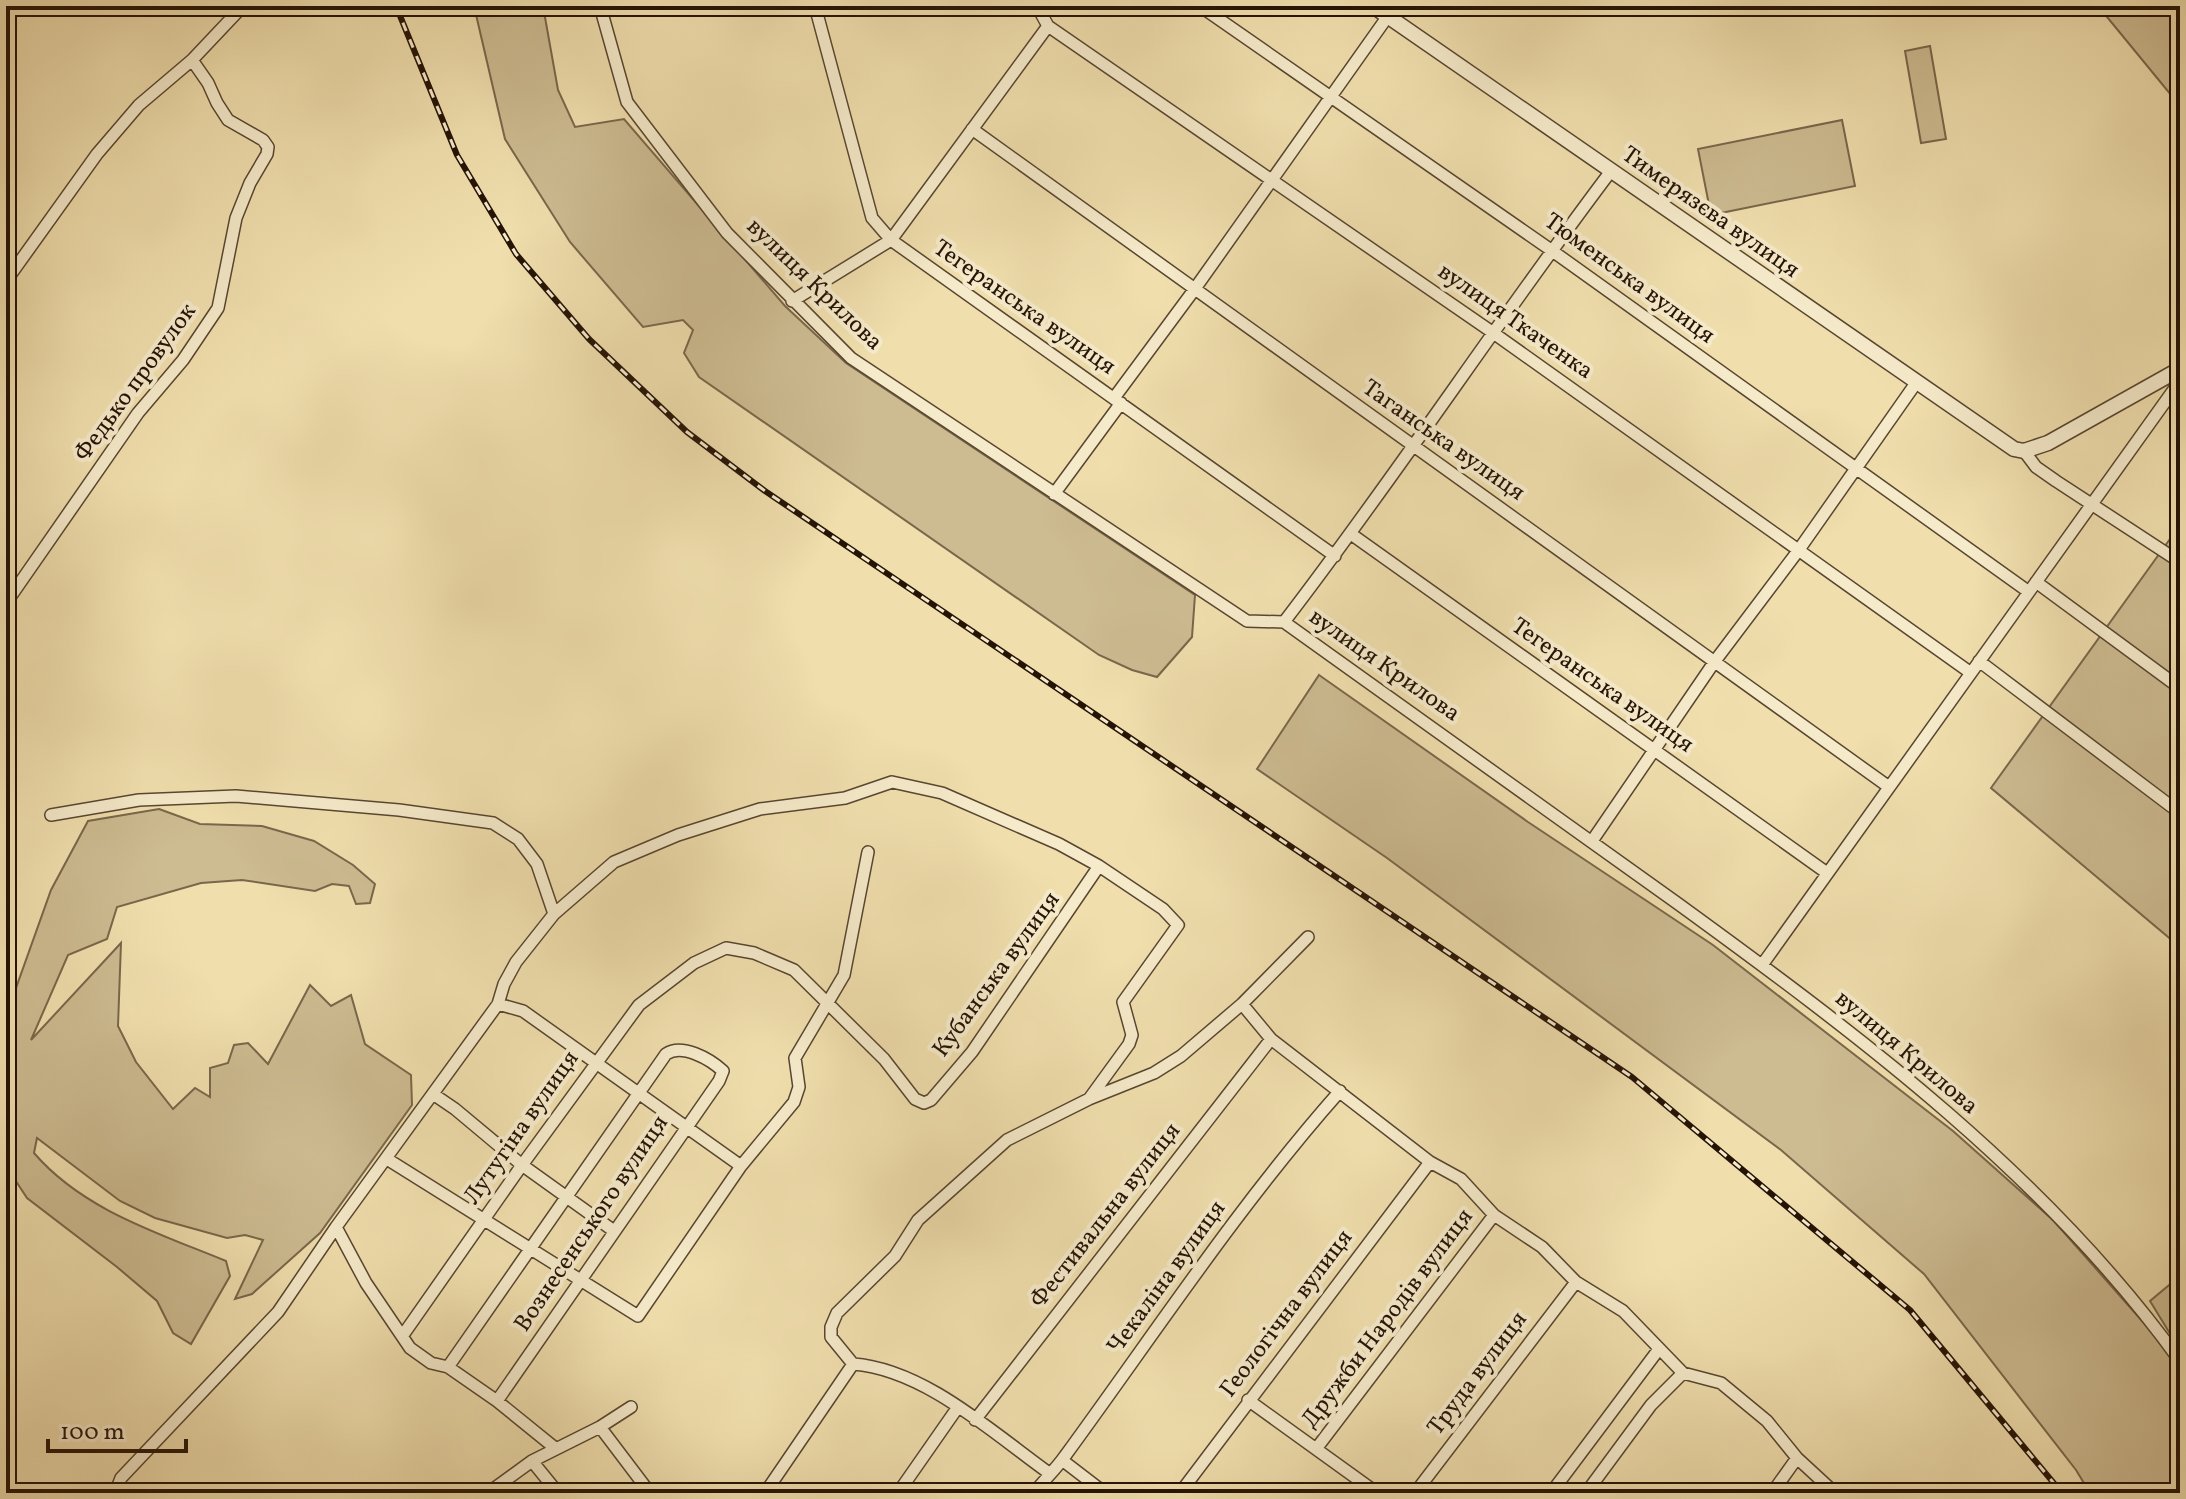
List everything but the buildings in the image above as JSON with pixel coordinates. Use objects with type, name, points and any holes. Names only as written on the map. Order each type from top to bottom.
[{"type":"street","points":[[6,281],[97,154],[131,114],[192,60],[243,6]]},
{"type":"street","name":"вулиця Крилова","points":[[600,6],[627,102],[727,233],[851,358],[1247,621],[1284,622],[1762,965],[1914,1084],[2042,1199],[2144,1312],[2180,1361]]},
{"type":"street","name":"Тегеранська вулиця","points":[[815,6],[872,218],[891,240],[1335,556]]},
{"type":"street","name":"вулиця Ткаченка","points":[[1037,6],[1048,26],[1492,332],[1971,673]]},
{"type":"street","name":"Тюменська вулиця","points":[[1200,6],[1551,250],[1856,470],[2180,688]]},
{"type":"street","name":"Тимерязєва вулиця","points":[[1373,6],[2004,444],[2024,451]]},
{"type":"street","points":[[1054,494],[1271,179],[1388,16]]},
{"type":"street","points":[[792,301],[891,240],[1048,26]]},
{"type":"street","name":"Федько провулок","points":[[6,603],[138,413],[183,360],[218,308],[236,218],[268,147],[263,140],[228,120],[192,60]]},
{"type":"street","name":"Таганська вулиця","points":[[972,129],[1889,787]]},
{"type":"street","points":[[1284,622],[1351,534],[1492,332],[1611,171]]},
{"type":"street","points":[[2180,369],[2048,443],[2024,451],[2036,467],[2180,562]]},
{"type":"street","points":[[1762,965],[2180,381]]},
{"type":"street","points":[[1592,841],[1715,661],[1798,551],[1916,383]]},
{"type":"street","name":"Тегеранська вулиця","points":[[1351,534],[1827,873]]},
{"type":"street","points":[[1979,661],[2180,813]]},
{"type":"street","points":[[115,1493],[121,1478],[278,1312],[498,1004],[516,962],[554,914],[614,862],[678,835],[760,809],[845,798],[892,782],[942,793],[1059,844],[1099,866],[1163,909],[1178,925],[1123,1002],[1132,1035],[1129,1044],[1089,1099]]},
{"type":"street","points":[[51,815],[139,800],[236,796],[399,810],[493,823],[518,839],[537,864],[554,914]]},
{"type":"street","points":[[387,1159],[638,1316],[741,1166],[794,1102],[799,1087],[797,1051],[828,1006],[844,975],[868,852]]},
{"type":"street","name":"Кубанська вулиця","points":[[924,1103],[931,1100],[972,1052],[1099,866]]},
{"type":"street","points":[[1049,1473],[942,1396],[882,1367],[853,1364],[831,1337],[831,1327],[837,1313],[895,1256],[918,1220],[1007,1140],[1089,1099],[1154,1073],[1181,1056],[1242,1004],[1308,937]]},
{"type":"street","name":"Лутугіна вулиця","points":[[403,1335],[596,1061],[639,1005],[694,963],[726,948],[754,953],[794,970],[884,1059],[915,1099],[924,1103]]},
{"type":"street","points":[[498,1004],[523,1011],[741,1166]]},
{"type":"street","points":[[1242,1004],[1271,1039],[1430,1162],[1461,1179],[1494,1215],[1542,1247],[1576,1282],[1623,1311],[1683,1373],[1721,1383],[1767,1421],[1797,1458],[1835,1493]]},
{"type":"street","name":"Фестивальна вулиця","points":[[975,1420],[1271,1039]]},
{"type":"street","name":"Вознесенського вулиця","points":[[497,1401],[723,1071],[682,1049],[673,1049],[639,1092]]},
{"type":"street","name":"Чекаліна вулиця","points":[[1034,1493],[1062,1460],[1300,1136],[1340,1091]]},
{"type":"street","points":[[448,1367],[639,1092]]},
{"type":"street","points":[[433,1094],[522,1165],[614,1231]]},
{"type":"street","name":"Геологічна вулиця","points":[[1180,1493],[1430,1162]]},
{"type":"street","name":"Дружби Народів вулиця","points":[[1316,1449],[1494,1215]]},
{"type":"street","points":[[336,1227],[366,1283],[410,1348],[431,1363],[448,1367],[497,1401],[555,1448]]},
{"type":"street","name":"Труда вулиця","points":[[1415,1493],[1576,1282]]},
{"type":"street","points":[[1551,1493],[1659,1349]]},
{"type":"street","points":[[765,1493],[853,1364]]},
{"type":"street","points":[[1586,1493],[1651,1405],[1683,1373]]},
{"type":"street","points":[[1248,1400],[1377,1493]]},
{"type":"street","points":[[488,1493],[532,1461],[600,1427],[631,1407]]},
{"type":"street","points":[[898,1493],[958,1407]]},
{"type":"street","points":[[600,1427],[650,1493]]},
{"type":"street","points":[[1772,1493],[1797,1458]]},
{"type":"street","points":[[1062,1460],[1105,1493]]},
{"type":"street","points":[[532,1461],[558,1493]]},
{"type":"shaded area","points":[[474,6],[543,6],[558,90],[575,127],[624,119],[785,306],[846,363],[1195,595],[1192,637],[1157,677],[1099,655],[699,377],[684,353],[693,330],[683,320],[643,327],[570,242],[505,139]]},
{"type":"shaded area","points":[[2098,6],[2180,6],[2180,106]]},
{"type":"shaded area","points":[[1930,46],[1946,139],[1921,143],[1905,51]]},
{"type":"shaded area","points":[[1842,120],[1855,186],[1711,215],[1698,149]]},
{"type":"shaded area","points":[[2180,525],[2180,947],[1991,788]]},
{"type":"shaded area","points":[[1319,675],[1528,822],[1713,945],[1953,1131],[2053,1220],[2158,1339],[2180,1372],[2180,1493],[2090,1493],[2076,1470],[1924,1274],[1781,1150],[1387,858],[1257,769]]},
{"type":"shaded area","points":[[159,809],[200,824],[262,826],[314,841],[353,865],[375,884],[370,903],[356,904],[349,886],[332,884],[315,891],[242,880],[201,883],[117,907],[107,939],[68,955],[31,1040],[121,943],[118,1026],[136,1062],[173,1109],[195,1088],[210,1097],[210,1068],[228,1063],[234,1045],[248,1043],[268,1064],[310,985],[331,1006],[351,995],[365,1044],[411,1075],[412,1105],[320,1233],[252,1294],[235,1299],[263,1240],[245,1235],[227,1238],[155,1218],[120,1201],[37,1138],[34,1153],[54,1173],[98,1205],[148,1230],[226,1261],[230,1276],[191,1344],[173,1333],[157,1301],[27,1198],[6,1166],[6,1016],[51,890],[88,821]]},
{"type":"shaded area","points":[[2180,1276],[2180,1350],[2150,1301]]},
{"type":"railway","points":[[396,6],[457,155],[516,254],[589,339],[687,432],[765,491],[1632,1077],[1910,1310],[2062,1493]]}]
